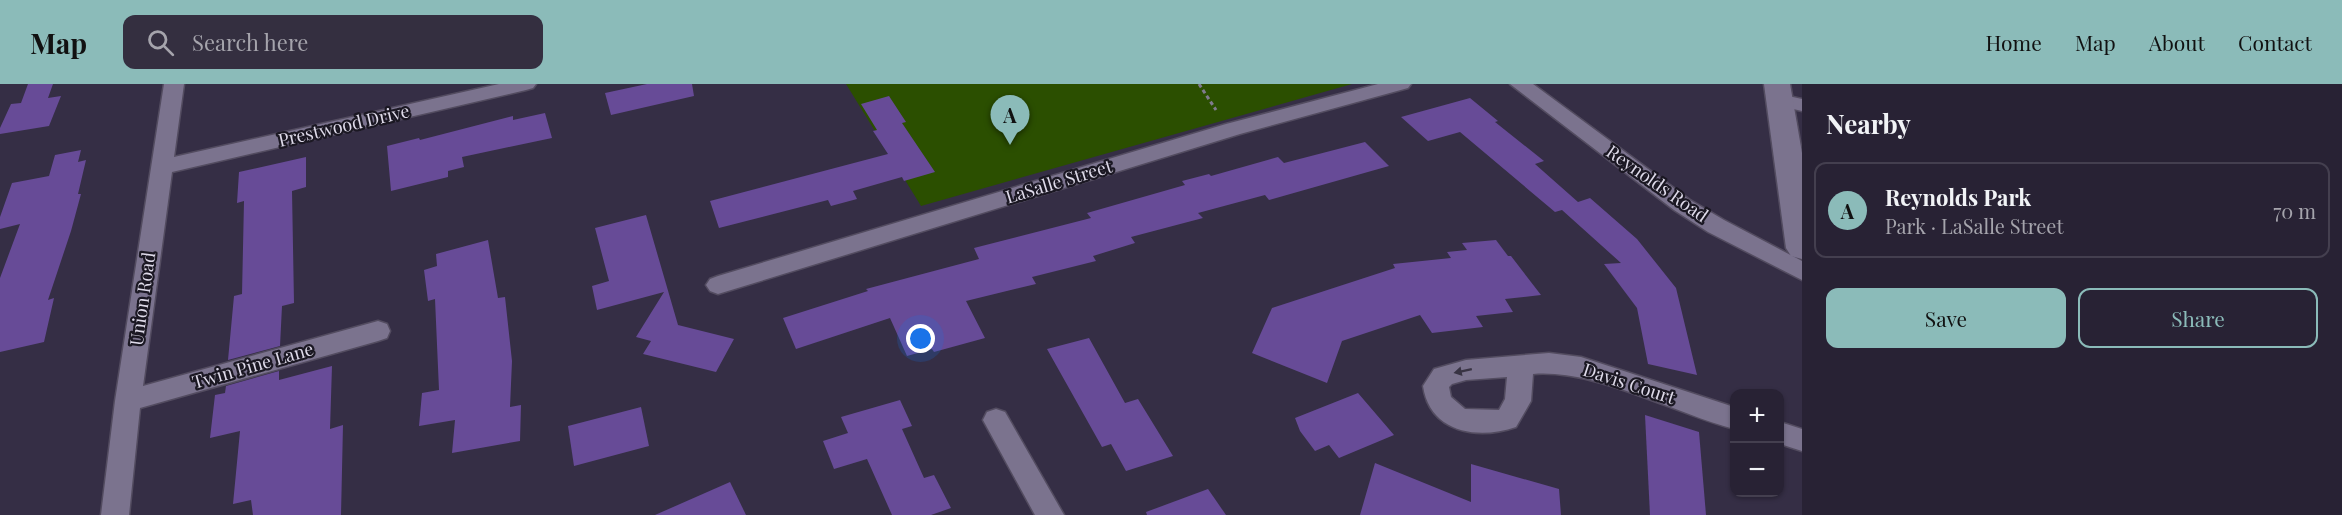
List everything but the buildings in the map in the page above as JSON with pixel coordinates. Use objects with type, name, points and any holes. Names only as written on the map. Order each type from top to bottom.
[{"type":"main road","points":[[1786,96],[1802,248]]},
{"type":"street","name":"Union Road","points":[[115,515],[128,401],[174,84]]},
{"type":"street","name":"Prestwood Drive","points":[[162,167],[526,84]]},
{"type":"street","name":"LaSalle Street","points":[[718,285],[1233,129],[1401,84]]},
{"type":"street","name":"Reynolds Road","points":[[1520,84],[1682,205],[1716,226],[1802,271]]},
{"type":"street","name":"Twin Pine Lane","points":[[128,401],[378,331]]},
{"type":"street","name":"Davis Court","points":[[1521,367],[1549,363],[1581,367],[1730,417]]},
{"type":"street","points":[[996,420],[1050,515]]},
{"type":"street","points":[[1784,435],[1802,440]]},
{"type":"path","points":[[1199,84],[1210,103],[1233,129]]},
{"type":"green space","points":[[846,84],[1352,84],[921,206]]},
{"type":"place","name":"Reynolds Park","points":[[1010,145]]}]
